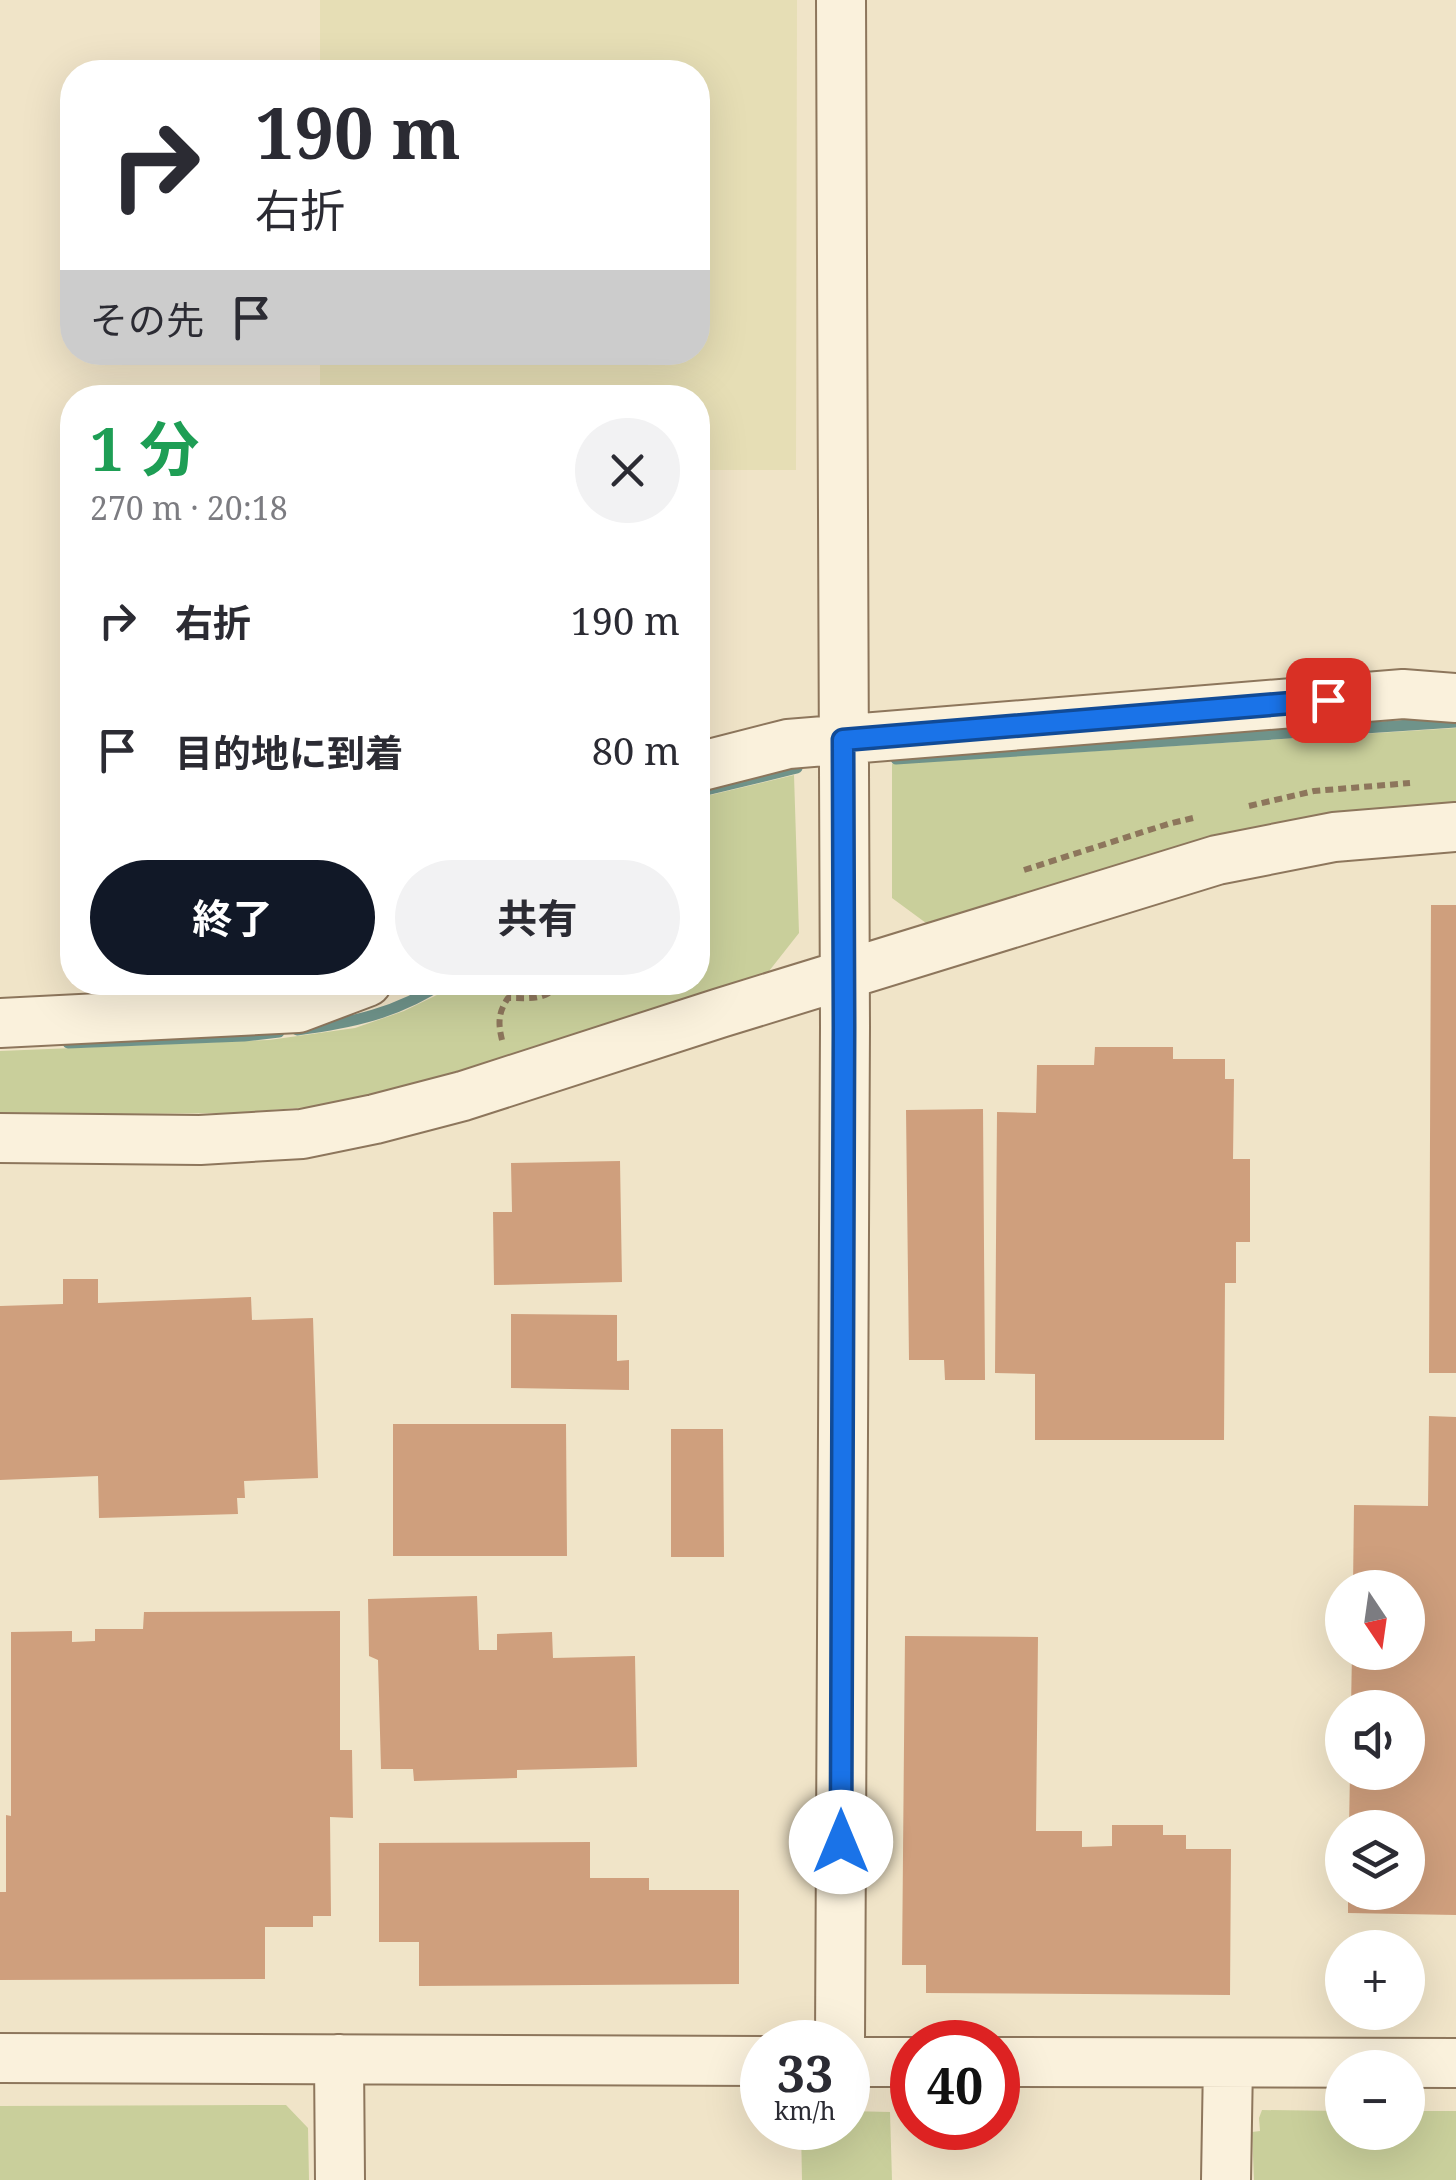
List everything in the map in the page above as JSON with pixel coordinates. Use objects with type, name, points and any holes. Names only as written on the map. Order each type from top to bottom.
[{"type":"street","points":[[840,2020],[844,977],[841,0]]},
{"type":"street","points":[[710,764],[788,744],[1404,694],[1456,698]]},
{"type":"street","points":[[0,1138],[200,1140],[302,1134],[375,1119],[463,1096],[1217,860],[1334,838],[1456,827]]},
{"type":"street","points":[[0,1023],[298,1008],[332,995]]},
{"type":"street","points":[[0,2058],[740,2061]]},
{"type":"street","points":[[338,2060],[340,2180]]},
{"type":"street","points":[[1020,2062],[1456,2063]]},
{"type":"street","points":[[1226,2180],[1228,2062]]},
{"type":"path","points":[[518,1038],[503,1044],[498,1022],[501,1008],[508,998],[548,995]]},
{"type":"shaded area","points":[[320,0],[797,0],[796,470],[710,470],[710,385],[320,385],[320,365],[710,365],[710,60],[320,60]]},
{"type":"green space","points":[[1456,728],[1456,803],[1333,816],[1119,866],[926,923],[892,898],[892,764]]},
{"type":"green space","points":[[794,775],[799,933],[762,980],[420,1087],[323,1106],[233,1113],[0,1115],[0,1051],[269,1040],[355,1028],[437,995],[710,995],[710,795]]},
{"type":"green space","points":[[286,2105],[308,2128],[309,2180],[0,2180],[0,2106]]},
{"type":"green space","points":[[1262,2110],[1325,2111],[1325,2150],[1425,2150],[1425,2111],[1456,2111],[1456,2180],[1254,2180],[1252,2132],[1260,2131]]},
{"type":"green space","points":[[870,2112],[890,2112],[892,2180],[802,2180],[801,2150],[870,2150]]},
{"type":"building","points":[[1431,905],[1456,905],[1456,1373],[1429,1373]]},
{"type":"building","points":[[1095,1047],[1173,1047],[1173,1059],[1225,1059],[1225,1079],[1234,1079],[1233,1159],[1250,1159],[1250,1242],[1236,1242],[1236,1283],[1225,1283],[1224,1440],[1035,1440],[1035,1374],[995,1373],[997,1112],[1036,1113],[1037,1065],[1094,1065]]},
{"type":"building","points":[[983,1109],[985,1380],[945,1380],[944,1360],[909,1360],[906,1110]]},
{"type":"building","points":[[620,1161],[622,1282],[494,1285],[493,1212],[512,1212],[511,1163]]},
{"type":"building","points":[[63,1279],[98,1279],[98,1303],[251,1297],[252,1320],[313,1318],[318,1478],[244,1481],[245,1498],[237,1498],[238,1514],[99,1518],[98,1476],[0,1480],[0,1306],[63,1304]]},
{"type":"building","points":[[511,1314],[617,1315],[617,1361],[629,1360],[629,1390],[511,1388]]},
{"type":"building","points":[[1429,1416],[1456,1417],[1456,1915],[1348,1913],[1425,1910],[1425,1810],[1349,1810],[1350,1790],[1425,1790],[1425,1690],[1351,1690],[1352,1670],[1425,1670],[1425,1570],[1353,1570],[1354,1505],[1428,1506]]},
{"type":"building","points":[[393,1424],[566,1424],[567,1556],[393,1556]]},
{"type":"building","points":[[671,1429],[723,1429],[724,1557],[671,1557]]},
{"type":"building","points":[[477,1596],[479,1650],[497,1650],[497,1634],[552,1632],[553,1658],[635,1656],[637,1767],[517,1770],[517,1778],[414,1781],[413,1769],[381,1769],[378,1660],[369,1656],[368,1599]]},
{"type":"building","points":[[340,1611],[340,1750],[352,1750],[353,1818],[330,1817],[331,1916],[313,1916],[313,1927],[265,1927],[265,1979],[0,1980],[0,1892],[6,1892],[6,1815],[11,1816],[11,1632],[72,1631],[72,1642],[95,1641],[95,1629],[143,1629],[144,1612]]},
{"type":"building","points":[[905,1636],[1038,1637],[1036,1831],[1082,1831],[1082,1847],[1112,1846],[1112,1825],[1163,1825],[1163,1835],[1186,1835],[1186,1849],[1231,1849],[1230,1995],[926,1993],[926,1965],[902,1965]]},
{"type":"building","points":[[590,1842],[590,1878],[649,1878],[649,1890],[739,1890],[739,1984],[419,1986],[419,1942],[379,1942],[379,1843]]},
{"type":"waterway","points":[[896,759],[1456,722]]},
{"type":"waterway","points":[[710,789],[797,768]]},
{"type":"waterway","points":[[297,1030],[373,1015],[423,995]]},
{"type":"waterway","points":[[68,1043],[279,1032]]},
{"type":"route","points":[[841,1842],[843,740],[1328,700]]}]
